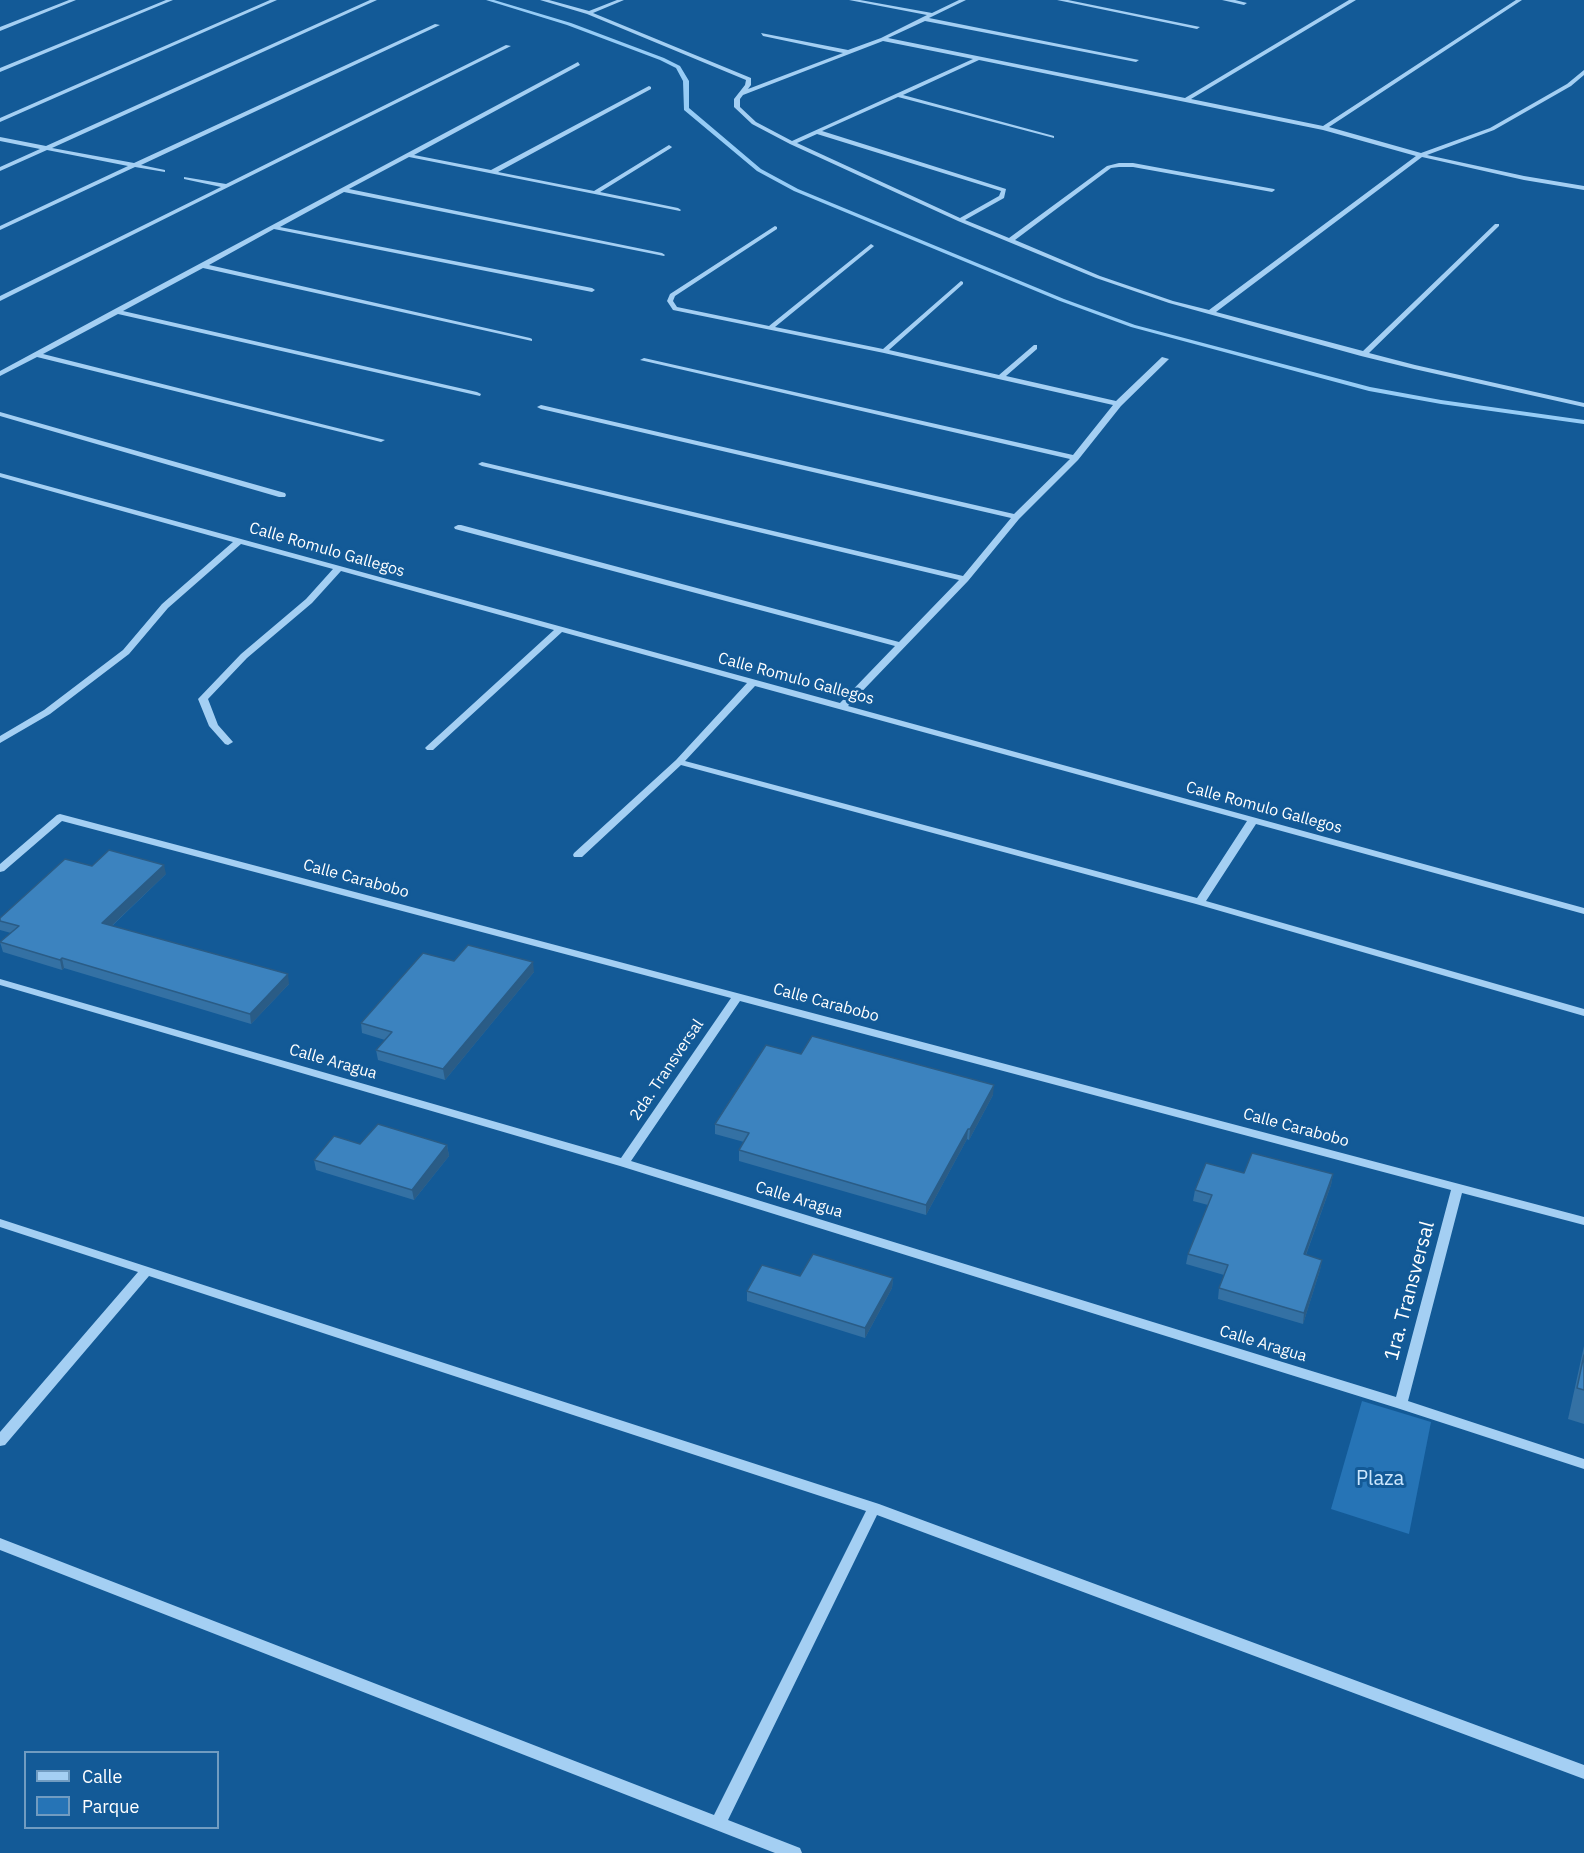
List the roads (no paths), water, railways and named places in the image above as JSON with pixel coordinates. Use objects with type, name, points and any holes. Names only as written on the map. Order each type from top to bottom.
[{"type":"street","points":[[0,28],[73,0]]},
{"type":"street","points":[[0,70],[170,0]]},
{"type":"street","points":[[0,120],[274,0]]},
{"type":"street","points":[[0,169],[374,0]]},
{"type":"street","points":[[543,0],[589,13],[749,79],[748,85],[737,99],[737,107],[754,123],[792,143],[960,220],[1098,277],[1210,313],[1364,354],[1584,405]]},
{"type":"street","points":[[589,13],[621,0]]},
{"type":"street","points":[[852,0],[933,15]]},
{"type":"street","points":[[741,93],[884,39],[963,0]]},
{"type":"street","points":[[1060,0],[1197,27]]},
{"type":"street","points":[[1225,0],[1244,3]]},
{"type":"street","points":[[1186,100],[1353,0]]},
{"type":"street","points":[[1324,128],[1519,0]]},
{"type":"street","points":[[924,19],[1136,60]]},
{"type":"street","points":[[0,228],[437,25]]},
{"type":"street","points":[[763,34],[849,52]]},
{"type":"street","points":[[884,39],[1324,128],[1422,155],[1524,178],[1584,188]]},
{"type":"street","points":[[0,299],[508,46]]},
{"type":"street","points":[[792,143],[979,58]]},
{"type":"street","points":[[0,374],[578,64]]},
{"type":"street","points":[[1210,313],[1422,155],[1492,129],[1569,84],[1584,72]]},
{"type":"street","points":[[494,171],[649,88]]},
{"type":"street","points":[[898,95],[1052,137]]},
{"type":"street","points":[[818,132],[1004,189],[1002,197],[960,220]]},
{"type":"street","points":[[0,139],[164,171]]},
{"type":"street","points":[[596,192],[669,147]]},
{"type":"street","points":[[407,155],[678,210]]},
{"type":"street","points":[[1011,240],[1113,166],[1133,165],[1272,190]]},
{"type":"street","points":[[186,178],[226,186]]},
{"type":"street","points":[[342,190],[662,255]]},
{"type":"street","points":[[1364,354],[1497,225]]},
{"type":"street","points":[[272,227],[592,290]]},
{"type":"street","points":[[775,228],[672,295],[670,301],[675,309],[1002,376],[1118,404]]},
{"type":"street","points":[[770,327],[871,246]]},
{"type":"street","points":[[201,265],[530,340]]},
{"type":"street","points":[[884,351],[961,283]]},
{"type":"street","points":[[115,311],[477,394]]},
{"type":"street","points":[[1002,376],[1034,347]]},
{"type":"street","points":[[38,355],[381,440]]},
{"type":"street","points":[[842,707],[964,579],[1016,517],[1075,458],[1118,404],[1165,359]]},
{"type":"street","points":[[644,360],[1075,458]]},
{"type":"street","points":[[541,407],[1016,517]]},
{"type":"street","points":[[0,414],[282,495]]},
{"type":"street","points":[[482,464],[964,579]]},
{"type":"street","name":"Calle Romulo Gallegos","points":[[0,475],[1584,911]]},
{"type":"street","points":[[458,527],[902,645]]},
{"type":"street","points":[[0,740],[46,712],[126,652],[165,606],[239,541]]},
{"type":"street","points":[[228,742],[214,726],[203,699],[244,656],[309,601],[339,568]]},
{"type":"street","points":[[430,748],[559,630]]},
{"type":"street","points":[[578,855],[679,762],[752,683]]},
{"type":"street","points":[[679,762],[1200,902],[1584,1013]]},
{"type":"street","name":"Calle Carabobo","points":[[0,869],[60,817],[1584,1221]]},
{"type":"street","points":[[1200,902],[1253,820]]},
{"type":"street","name":"Calle Aragua","points":[[0,982],[624,1163],[1401,1404],[1584,1464]]},
{"type":"street","name":"2da. Transversal","points":[[624,1163],[737,997]]},
{"type":"street","name":"1ra. Transversal","points":[[1401,1404],[1457,1188]]},
{"type":"street","points":[[0,1223],[874,1508],[1584,1772]]},
{"type":"street","points":[[0,1442],[146,1270]]},
{"type":"street","points":[[718,1823],[874,1508]]},
{"type":"street","points":[[0,1544],[794,1853]]},
{"type":"waterway","points":[[489,0],[569,24],[678,67],[686,81],[686,109],[759,170],[796,190],[1062,300],[1133,326],[1369,389],[1441,402],[1584,422]]},
{"type":"park label","name":"Plaza","points":[[1380,1479]]}]
